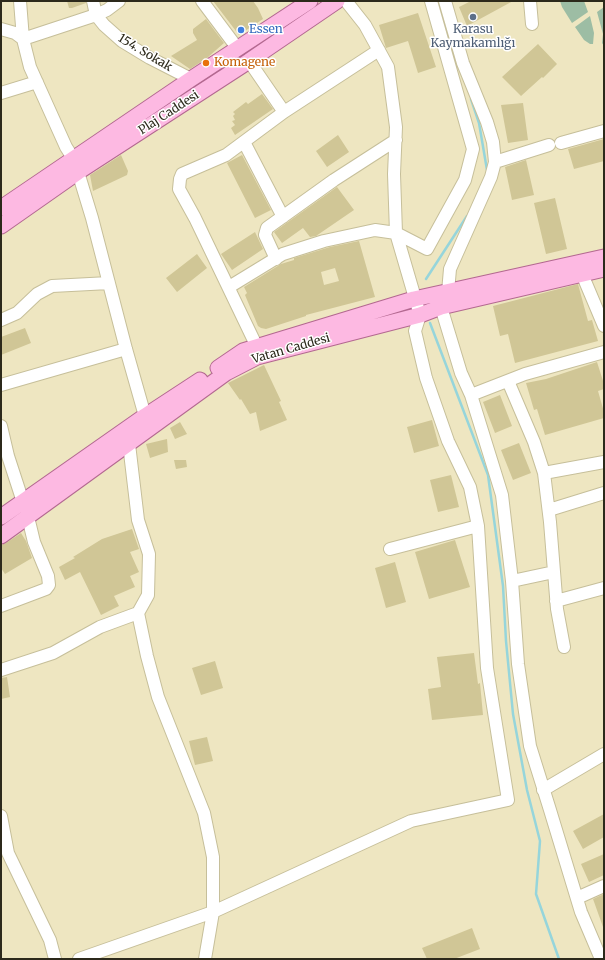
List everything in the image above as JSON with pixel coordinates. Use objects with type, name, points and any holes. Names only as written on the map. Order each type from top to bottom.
[{"type":"main road","name":"Plaj Caddesi","points":[[1,226],[76,165],[191,79],[310,1]]},
{"type":"main road","name":"Plaj Caddesi","points":[[1,208],[76,165],[249,61],[338,1]]},
{"type":"main road","name":"Vatan Caddesi","points":[[1,517],[145,416],[243,351],[414,299],[604,257]]},
{"type":"main road","name":"Vatan Caddesi","points":[[1,536],[226,373],[257,357],[420,315],[441,307],[604,269]]},
{"type":"street","points":[[20,1],[23,40],[30,67],[66,147],[76,165],[145,416]]},
{"type":"street","points":[[93,1],[96,15]]},
{"type":"street","points":[[23,40],[96,15],[107,10],[119,1]]},
{"type":"street","points":[[202,1],[238,49]]},
{"type":"street","points":[[79,959],[213,912],[410,821],[508,800],[487,668],[478,526],[470,487],[448,440],[426,378],[416,331],[420,315],[414,299],[396,233],[394,174],[396,127],[388,67],[365,25],[346,1]]},
{"type":"street","points":[[229,287],[284,254],[324,242],[375,230],[396,233],[427,250],[465,180],[473,149],[431,1]]},
{"type":"street","points":[[445,1],[463,63],[487,122],[493,142],[495,162],[491,177],[450,269],[448,292]]},
{"type":"street","points":[[530,1],[532,24]]},
{"type":"street","name":"154. Sokak","points":[[96,15],[104,25],[122,41],[150,58],[191,79]]},
{"type":"street","points":[[1,29],[15,33],[23,40]]},
{"type":"street","points":[[257,347],[229,287],[179,189],[182,174],[226,155],[284,112],[379,50]]},
{"type":"street","points":[[249,61],[284,112]]},
{"type":"street","points":[[1,93],[37,82]]},
{"type":"street","points":[[495,162],[604,131]]},
{"type":"street","points":[[276,259],[265,234],[267,228],[334,180],[396,140]]},
{"type":"street","points":[[244,142],[284,217]]},
{"type":"street","points":[[582,274],[604,326]]},
{"type":"street","points":[[1,320],[17,313],[37,294],[52,286],[109,284]]},
{"type":"street","points":[[441,307],[461,373],[471,395],[502,495],[512,581],[518,664],[530,746],[581,912],[601,959]]},
{"type":"street","points":[[1,385],[126,350]]},
{"type":"street","points":[[471,395],[526,374],[604,352]]},
{"type":"street","points":[[508,381],[534,442],[544,474],[549,510],[556,601],[564,647]]},
{"type":"street","points":[[1,426],[8,456],[23,502]]},
{"type":"street","points":[[1,670],[53,653],[100,627],[138,612],[148,595],[149,554],[138,520],[129,444]]},
{"type":"street","points":[[544,474],[604,462]]},
{"type":"street","points":[[549,510],[604,493]]},
{"type":"street","points":[[1,606],[46,589],[49,585],[48,576],[34,542],[28,517]]},
{"type":"street","points":[[390,549],[478,526]]},
{"type":"street","points":[[512,581],[554,572]]},
{"type":"street","points":[[556,601],[604,588]]},
{"type":"street","points":[[138,612],[147,656],[158,696],[204,813],[213,857],[213,912],[205,959]]},
{"type":"street","points":[[543,790],[604,754]]},
{"type":"street","points":[[1,816],[8,853],[50,940],[55,959]]},
{"type":"street","points":[[577,898],[604,886]]},
{"type":"green space","points":[[560,1],[584,1],[588,12],[572,23]]},
{"type":"green space","points":[[604,7],[604,46],[602,43],[603,34],[597,12]]},
{"type":"green space","points":[[590,16],[594,33],[593,44],[590,44],[584,40],[575,27]]},
{"type":"building","points":[[67,1],[86,1],[86,3],[69,8]]},
{"type":"building","points":[[213,1],[253,1],[263,19],[239,35]]},
{"type":"building","name":"Karasu Kaymakamlığı","points":[[471,1],[513,1],[467,26],[459,7]]},
{"type":"building","points":[[418,13],[436,67],[418,73],[408,41],[386,48],[379,25]]},
{"type":"building","points":[[206,19],[224,43],[207,58],[190,69],[171,56],[197,40],[193,33],[193,29]]},
{"type":"building","points":[[538,44],[557,64],[521,96],[502,77]]},
{"type":"building","points":[[262,94],[273,109],[235,135],[231,128],[235,125],[232,121],[235,120],[233,116],[235,114],[233,112],[246,102],[248,104]]},
{"type":"building","points":[[523,103],[528,140],[508,143],[501,105]]},
{"type":"building","points":[[338,135],[349,152],[327,167],[316,151]]},
{"type":"building","points":[[604,139],[604,161],[574,169],[568,149]]},
{"type":"building","points":[[121,155],[128,171],[127,175],[93,191],[90,175]]},
{"type":"building","points":[[242,155],[271,210],[255,218],[227,163]]},
{"type":"building","points":[[526,160],[534,195],[512,200],[505,167]]},
{"type":"building","points":[[337,187],[354,210],[316,236],[310,237],[303,228],[282,243],[274,232]]},
{"type":"building","points":[[555,198],[567,249],[546,254],[534,203]]},
{"type":"building","points":[[255,232],[263,249],[232,270],[221,254]]},
{"type":"building","points":[[359,241],[375,297],[306,315],[266,329],[258,326],[245,295],[247,293],[244,287],[281,264],[294,260],[294,258],[330,247]],"holes":[[[335,268],[339,281],[324,285],[321,272]]]},
{"type":"building","points":[[197,254],[207,268],[177,292],[166,278]]},
{"type":"building","points":[[578,284],[588,321],[592,320],[598,341],[515,363],[508,334],[500,336],[493,306]]},
{"type":"building","points":[[25,328],[31,343],[1,355],[1,337]]},
{"type":"building","points":[[597,362],[604,384],[604,389],[598,391],[604,412],[604,418],[545,435],[537,409],[534,410],[526,383],[546,379]]},
{"type":"building","points":[[264,365],[281,401],[279,402],[287,420],[260,431],[256,412],[250,414],[241,399],[240,400],[228,383]]},
{"type":"building","points":[[500,395],[512,426],[495,433],[483,402]]},
{"type":"building","points":[[432,420],[439,446],[414,453],[407,427]]},
{"type":"building","points":[[180,422],[187,434],[175,439],[170,428]]},
{"type":"building","points":[[167,439],[168,452],[150,458],[146,444]]},
{"type":"building","points":[[519,443],[531,473],[513,480],[501,450]]},
{"type":"building","points":[[174,460],[186,460],[187,467],[176,469]]},
{"type":"building","points":[[451,475],[459,507],[438,512],[430,480]]},
{"type":"building","points":[[132,529],[139,549],[130,552],[139,572],[130,576],[135,587],[114,596],[119,606],[101,615],[80,572],[65,580],[59,567],[102,539]]},
{"type":"building","points":[[21,533],[26,541],[32,558],[5,574],[1,568],[1,545]]},
{"type":"building","points":[[455,540],[470,587],[429,599],[415,552]]},
{"type":"building","points":[[395,562],[406,602],[386,608],[375,568]]},
{"type":"building","points":[[474,653],[478,684],[480,683],[483,715],[432,720],[428,689],[441,687],[437,657]]},
{"type":"building","points":[[215,661],[223,688],[201,695],[192,668]]},
{"type":"building","points":[[7,677],[10,697],[1,699],[1,678]]},
{"type":"building","points":[[207,737],[213,761],[195,765],[189,741]]},
{"type":"building","points":[[604,814],[604,837],[583,849],[573,831]]},
{"type":"building","points":[[604,854],[604,875],[589,882],[581,864]]},
{"type":"building","points":[[604,894],[604,927],[603,927],[593,899]]},
{"type":"building","points":[[472,928],[480,949],[454,959],[427,959],[422,948]]},
{"type":"waterway","points":[[471,99],[479,123],[487,170]]},
{"type":"waterway","points":[[426,279],[467,216]]},
{"type":"waterway","points":[[430,323],[488,475],[503,586],[506,641],[513,714],[527,790],[540,841],[536,894],[559,959]]},
{"type":"place","name":"Karasu Kaymakamlığı","points":[[473,17]]},
{"type":"place","name":"Essen","points":[[241,30]]},
{"type":"place","name":"Komagene","points":[[206,63]]}]
